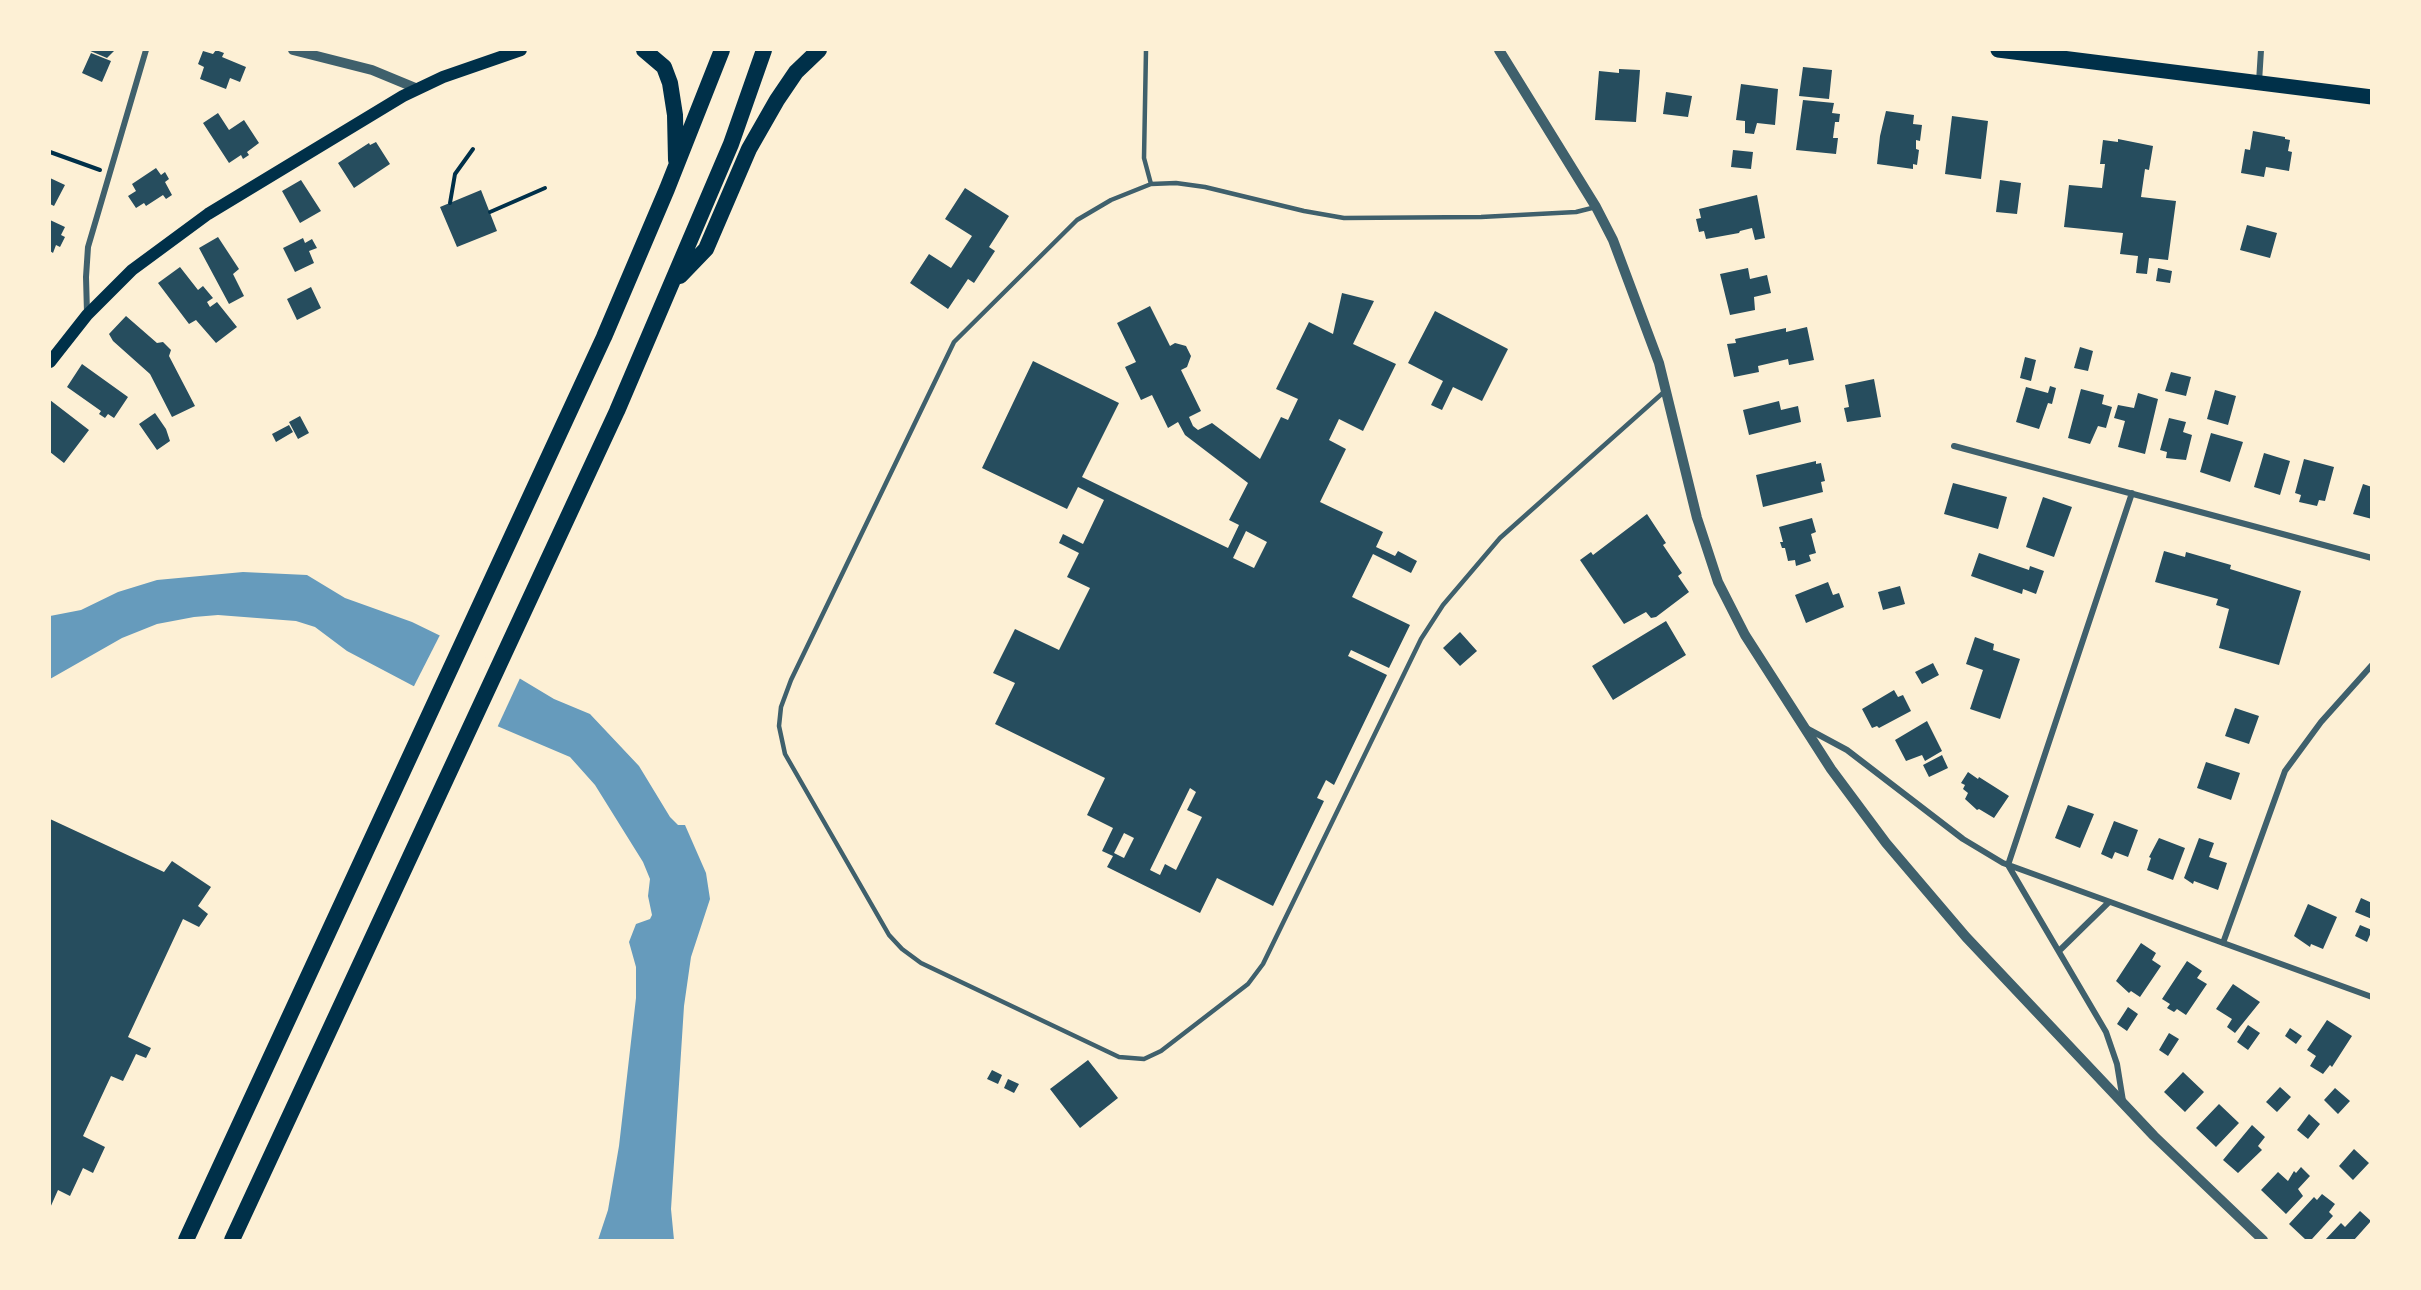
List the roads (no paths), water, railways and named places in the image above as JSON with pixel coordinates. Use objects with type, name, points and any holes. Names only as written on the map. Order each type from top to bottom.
[{"type":"highway","points":[[644,50],[663,67],[670,82],[675,115],[676,167]]},
{"type":"highway","points":[[186,1240],[604,337],[676,167],[722,50]]},
{"type":"highway","points":[[232,1240],[522,619],[673,283],[730,144],[764,50]]},
{"type":"highway","points":[[673,283],[706,249],[749,149],[771,110],[790,80],[819,50]]},
{"type":"highway","points":[[1998,50],[2372,97]]},
{"type":"main road","points":[[50,362],[87,315],[132,270],[208,214],[358,121],[418,89],[521,50]]},
{"type":"street","points":[[87,315],[88,247],[146,50]]},
{"type":"street","points":[[293,50],[372,70],[418,89]]},
{"type":"street","points":[[1499,50],[1596,207],[1613,240],[1636,298],[1667,390],[1697,518],[1718,582],[1745,634],[1803,726],[1851,798],[1966,937],[2124,1104],[2263,1240]]},
{"type":"street","points":[[2259,82],[2261,50]]},
{"type":"street","points":[[1954,446],[2372,558]]},
{"type":"street","points":[[2124,1104],[2110,1042],[2008,865],[2132,493]]},
{"type":"street","points":[[2223,943],[2285,771],[2321,722],[2372,665]]},
{"type":"street","points":[[1803,726],[1847,750],[1963,839],[2008,865],[2372,997]]},
{"type":"street","points":[[2058,951],[2109,902]]},
{"type":"lane","points":[[1146,50],[1144,158],[1151,184]]},
{"type":"lane","points":[[1596,207],[1576,212],[1481,217],[1344,218],[1304,211],[1205,187],[1176,183],[1151,184],[1111,200],[1077,220],[954,342],[790,680],[781,706],[779,726],[785,754],[889,935],[902,949],[921,963],[1119,1057],[1144,1059],[1161,1051],[1248,984],[1274,945],[1421,639],[1443,605],[1501,537],[1667,390]]},
{"type":"water","points":[[243,572],[307,575],[345,598],[412,622],[484,657],[554,699],[590,714],[639,766],[670,817],[678,825],[685,825],[706,873],[710,899],[691,957],[684,1006],[671,1209],[674,1240],[598,1240],[608,1210],[619,1146],[636,998],[636,967],[629,942],[636,924],[650,919],[652,915],[648,896],[650,879],[643,862],[595,785],[570,757],[457,709],[347,651],[315,627],[296,621],[218,615],[157,624],[122,638],[50,679],[50,616],[81,610],[118,592],[157,580]]}]
